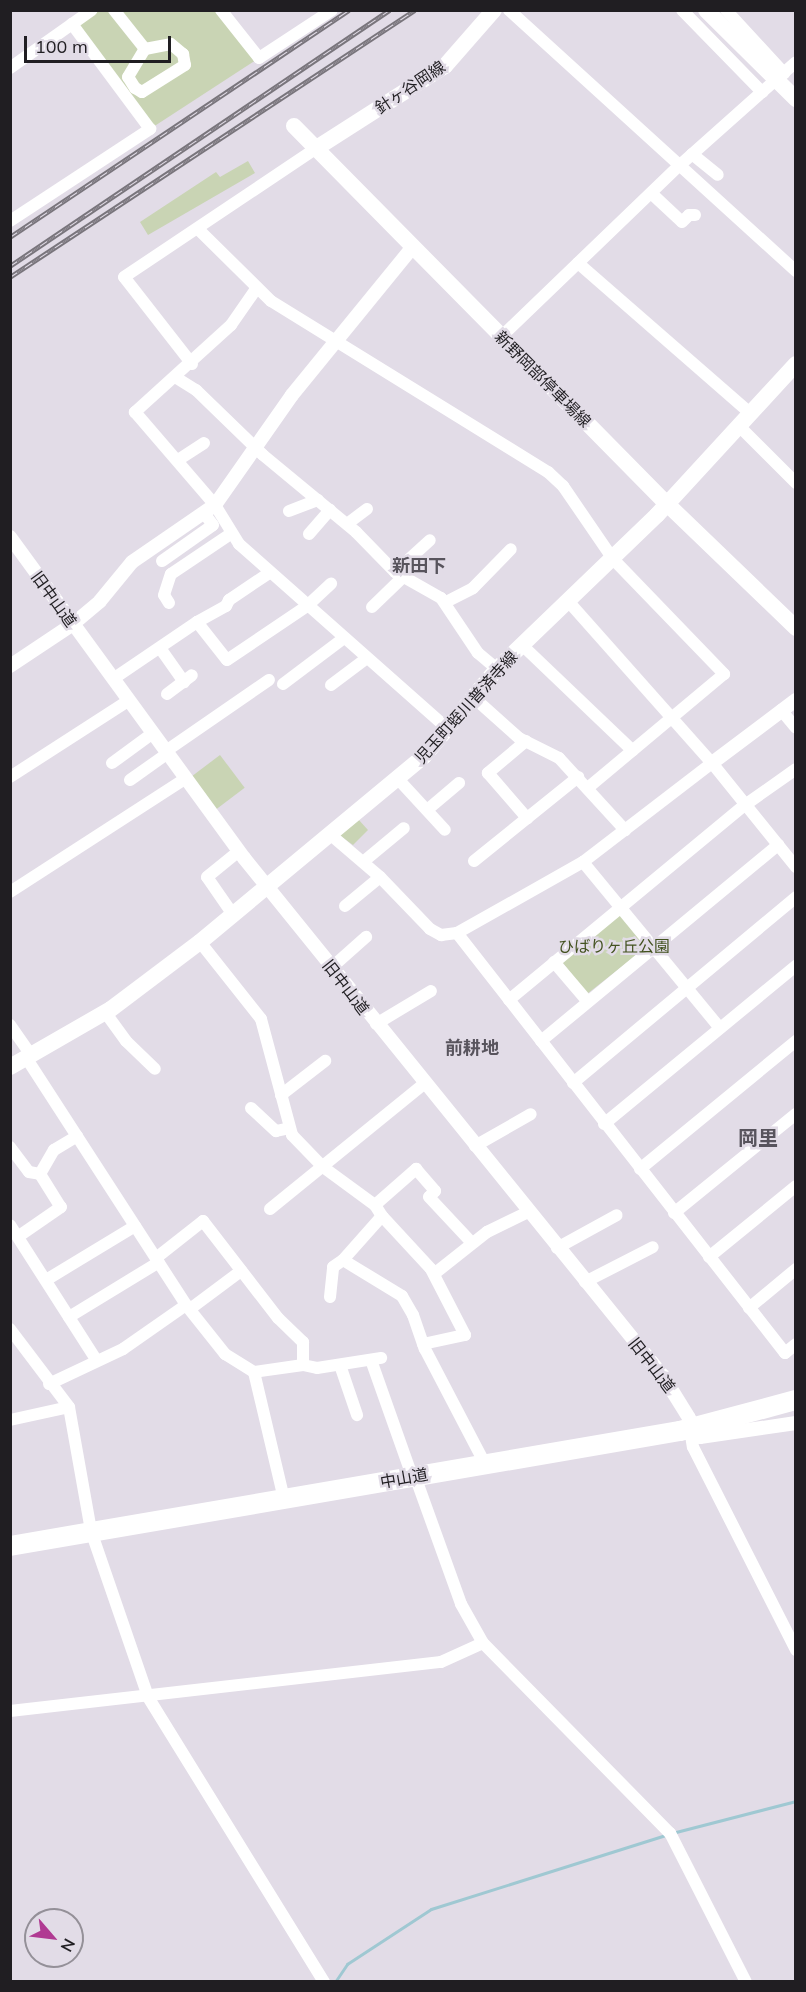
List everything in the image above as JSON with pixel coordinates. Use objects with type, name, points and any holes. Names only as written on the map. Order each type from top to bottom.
[{"type":"highway","name":"中山道","points":[[10,1545],[690,1429],[780,1405]]},
{"type":"main road","name":"針ヶ谷岡線","points":[[315,149],[445,66],[494,10]]},
{"type":"main road","points":[[706,10],[780,76],[795,99]]},
{"type":"main road","name":"新野岡部停車場線","points":[[294,126],[667,504],[795,628]]},
{"type":"main road","name":"児玉町蛭川普済寺線","points":[[10,1067],[30,1058],[105,1012],[200,942],[332,836],[424,756],[497,669],[613,559],[750,413],[794,370]]},
{"type":"street","points":[[10,68],[92,10]]},
{"type":"street","points":[[114,10],[145,49]]},
{"type":"street","points":[[221,10],[259,58],[332,10]]},
{"type":"street","points":[[509,10],[795,271]]},
{"type":"street","points":[[682,10],[762,92]]},
{"type":"street","points":[[726,10],[780,76]]},
{"type":"street","points":[[10,221],[150,129],[72,24]]},
{"type":"street","points":[[171,44],[183,54],[184,65],[142,92],[128,77],[145,49],[171,44]]},
{"type":"street","points":[[501,337],[680,165],[795,62]]},
{"type":"street","points":[[192,364],[124,277],[199,230],[315,149]]},
{"type":"street","points":[[692,154],[718,175]]},
{"type":"street","points":[[651,193],[682,222],[689,215],[695,215]]},
{"type":"street","points":[[199,230],[256,288],[548,472],[563,486],[613,559],[724,674],[589,787]]},
{"type":"street","points":[[10,666],[73,624],[100,601],[132,562],[210,509],[291,395],[338,341],[380,283],[412,248]]},
{"type":"street","points":[[578,263],[750,413]]},
{"type":"street","points":[[256,288],[231,325],[192,364],[135,412],[178,460],[210,509],[269,573],[446,727]]},
{"type":"street","points":[[175,377],[196,390],[255,448],[347,524],[399,574],[446,602],[478,653],[497,669]]},
{"type":"street","points":[[739,426],[795,483]]},
{"type":"street","points":[[178,460],[204,443]]},
{"type":"street","points":[[289,511],[318,500]]},
{"type":"street","points":[[162,561],[213,525],[210,509]]},
{"type":"street","points":[[347,524],[367,509]]},
{"type":"street","points":[[309,534],[330,510]]},
{"type":"street","points":[[169,603],[164,595],[171,574],[232,533]]},
{"type":"street","name":"旧中山道","points":[[10,537],[239,852],[424,1084],[663,1376],[689,1418],[690,1429]]},
{"type":"street","points":[[372,607],[430,540]]},
{"type":"street","points":[[446,602],[473,588],[512,549]]},
{"type":"street","points":[[113,679],[197,622],[226,606],[229,600],[269,573]]},
{"type":"street","points":[[197,622],[227,660],[307,606],[331,584]]},
{"type":"street","points":[[568,601],[674,718],[778,845],[793,860]]},
{"type":"street","points":[[283,684],[344,638]]},
{"type":"street","points":[[522,645],[633,751]]},
{"type":"street","points":[[160,648],[188,679],[167,694]]},
{"type":"street","points":[[331,685],[367,658]]},
{"type":"street","points":[[130,780],[269,680]]},
{"type":"street","points":[[472,696],[526,741],[559,758],[589,787],[625,830]]},
{"type":"street","points":[[332,836],[380,877],[430,928],[441,935],[457,933],[583,862],[795,700]]},
{"type":"street","points":[[10,777],[128,701]]},
{"type":"street","points":[[782,710],[795,728]]},
{"type":"street","points":[[112,763],[153,733]]},
{"type":"street","points":[[526,741],[488,773],[527,818]]},
{"type":"street","points":[[509,1000],[745,805],[795,769]]},
{"type":"street","points":[[474,861],[578,777]]},
{"type":"street","points":[[12,888],[186,778]]},
{"type":"street","points":[[398,779],[445,830]]},
{"type":"street","points":[[427,810],[459,783]]},
{"type":"street","points":[[363,862],[404,828]]},
{"type":"street","points":[[540,1041],[778,845]]},
{"type":"street","points":[[234,916],[207,877],[239,852]]},
{"type":"street","points":[[583,862],[720,1028]]},
{"type":"street","points":[[345,906],[380,877]]},
{"type":"street","points":[[573,1083],[795,897]]},
{"type":"street","points":[[457,933],[784,1353],[795,1344]]},
{"type":"street","points":[[331,968],[366,937]]},
{"type":"street","points":[[200,942],[261,1019],[290,1128],[322,1167],[375,1205],[382,1216],[434,1274],[465,1335],[423,1344]]},
{"type":"street","points":[[554,962],[588,1002]]},
{"type":"street","points":[[604,1124],[795,966]]},
{"type":"street","points":[[376,1024],[431,991]]},
{"type":"street","points":[[105,1012],[126,1041],[155,1069]]},
{"type":"street","points":[[10,1025],[77,1136],[157,1260],[188,1307],[225,1354],[254,1372],[303,1365],[317,1368],[376,1359],[414,1476],[461,1604],[483,1643],[670,1833],[746,1982]]},
{"type":"street","points":[[640,1169],[795,1041]]},
{"type":"street","points":[[281,1095],[325,1061]]},
{"type":"street","points":[[270,1209],[424,1084]]},
{"type":"street","points":[[251,1108],[276,1131],[290,1128]]},
{"type":"street","points":[[475,1146],[531,1114]]},
{"type":"street","points":[[675,1213],[795,1114]]},
{"type":"street","points":[[40,1174],[54,1150],[77,1136]]},
{"type":"street","points":[[10,1147],[29,1172],[40,1174],[61,1207],[18,1236]]},
{"type":"street","points":[[375,1205],[416,1169],[435,1191],[429,1197],[472,1243]]},
{"type":"street","points":[[709,1257],[795,1186]]},
{"type":"street","points":[[434,1274],[487,1232],[528,1212]]},
{"type":"street","points":[[557,1248],[617,1215]]},
{"type":"street","points":[[330,1297],[333,1267],[344,1260],[382,1216]]},
{"type":"street","points":[[69,1317],[157,1260],[203,1221],[278,1318],[303,1342],[303,1365]]},
{"type":"street","points":[[10,1225],[97,1361]]},
{"type":"street","points":[[46,1280],[135,1226]]},
{"type":"street","points":[[585,1282],[653,1247]]},
{"type":"street","points":[[344,1260],[402,1296],[414,1315],[423,1344],[485,1464]]},
{"type":"street","points":[[749,1308],[795,1269]]},
{"type":"street","points":[[49,1384],[123,1349],[242,1271]]},
{"type":"street","points":[[10,1329],[49,1384],[69,1407],[91,1531],[148,1697],[324,1982]]},
{"type":"street","points":[[340,1365],[357,1415]]},
{"type":"street","points":[[254,1372],[284,1499]]},
{"type":"street","points":[[690,1429],[700,1437],[793,1424],[780,1405]]},
{"type":"street","points":[[10,1420],[69,1407]]},
{"type":"street","points":[[690,1429],[693,1447],[795,1650]]},
{"type":"street","points":[[10,1712],[441,1662],[483,1643]]},
{"type":"green space","points":[[89,11],[222,11],[259,58],[150,129],[72,24]]},
{"type":"green space","points":[[248,161],[255,173],[148,235],[140,222],[216,172],[220,177]]},
{"type":"green space","points":[[220,755],[245,788],[216,809],[191,777]]},
{"type":"green space","points":[[358,819],[368,830],[353,845],[339,835]]},
{"type":"green space","name":"ひばりヶ丘公園","points":[[621,914],[647,947],[587,994],[561,961]]},
{"type":"waterway","points":[[672,1833],[796,1801]]},
{"type":"waterway","points":[[335,1982],[347,1964],[431,1909],[666,1835]]},
{"type":"railway","points":[[10,237],[349,10]]},
{"type":"railway","points":[[10,266],[390,10]]},
{"type":"railway","points":[[10,277],[415,10]]},
{"type":"district","name":"新田下","points":[[419,566]]},
{"type":"district","name":"前耕地","points":[[472,1048]]},
{"type":"district","name":"岡里","points":[[758,1137]]}]
